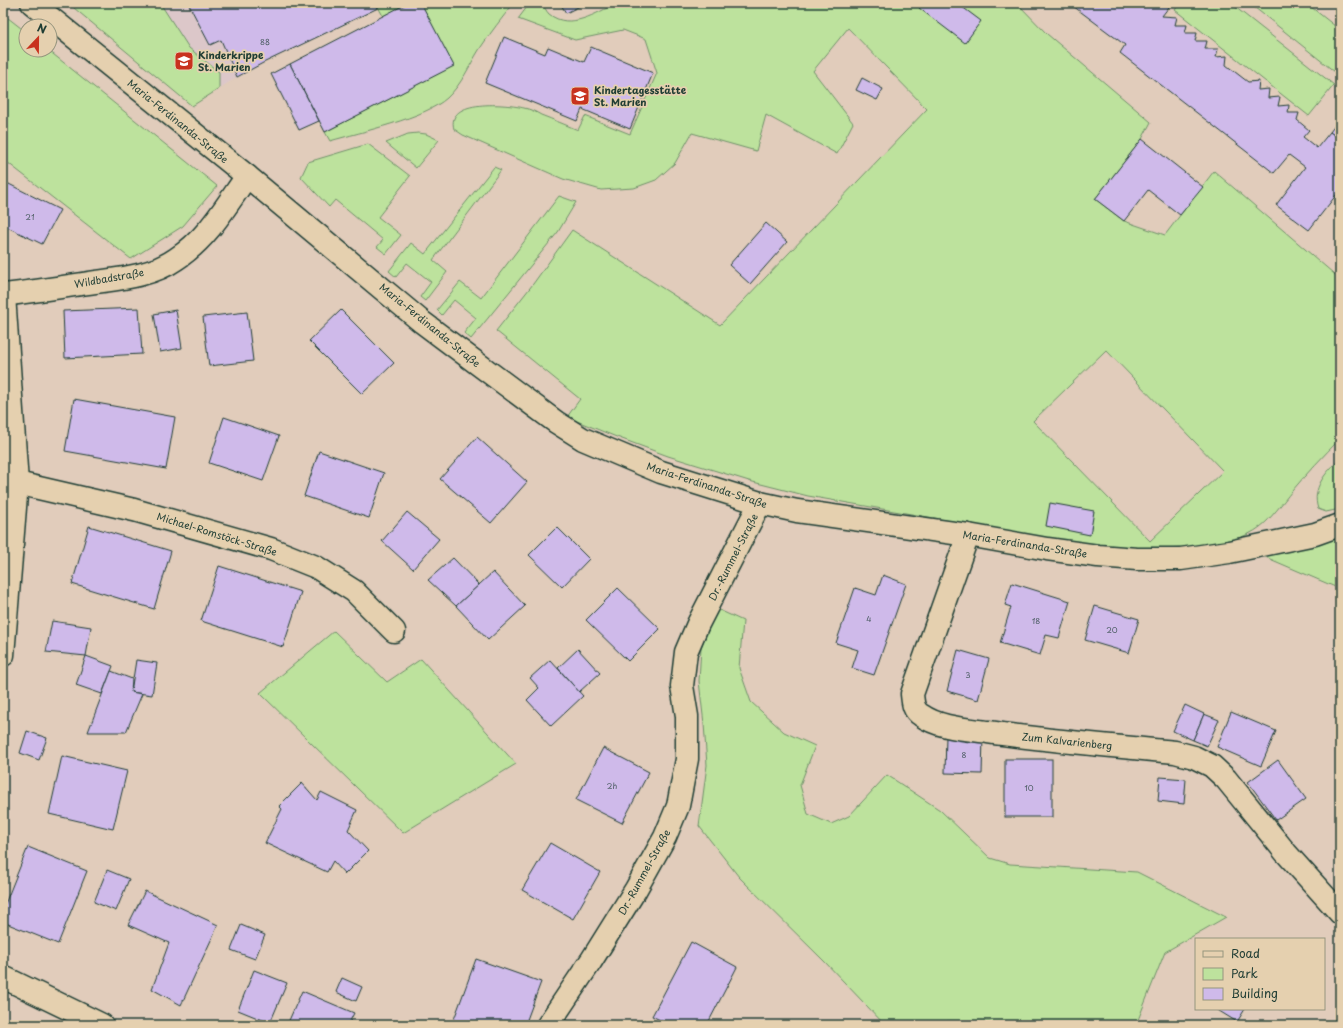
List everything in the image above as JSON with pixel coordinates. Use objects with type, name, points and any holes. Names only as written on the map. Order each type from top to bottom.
[{"type":"street","name":"Maria-Ferdinanda-Straße","points":[[32,3],[247,176],[422,322],[556,422],[583,439],[661,472],[760,503],[804,512],[968,535],[1047,549],[1098,556],[1181,560],[1229,552],[1315,534],[1340,525]]},
{"type":"street","name":"Wildbadstraße","points":[[4,295],[136,276],[176,260],[200,239],[217,219],[247,176]]},
{"type":"street","points":[[3,655],[17,483],[4,295]]},
{"type":"street","name":"Michael-Romstöck-Straße","points":[[17,483],[134,510],[271,549],[316,566],[354,591],[394,631]]},
{"type":"street","name":"Dr.-Rummel-Straße","points":[[548,1025],[591,961],[636,889],[665,837],[678,806],[687,759],[687,716],[682,686],[686,652],[698,624],[760,503]]},
{"type":"street","name":"Zum Kalvarienberg","points":[[968,535],[912,694],[913,707],[921,715],[941,724],[1018,736],[1175,752],[1194,757],[1212,766],[1226,779],[1286,853],[1340,913]]},
{"type":"street","points":[[3,977],[102,1025]]},
{"type":"shaded area","name":"Kinderkrippe St. Marien","points":[[68,3],[188,3],[221,40],[237,77],[192,106]]},
{"type":"green space","name":"Kinderkrippe St. Marien","points":[[68,3],[160,3],[189,48],[219,72],[219,89],[192,106]]},
{"type":"green space","points":[[376,3],[408,3],[383,16]]},
{"type":"green space","points":[[421,3],[514,3],[487,38],[461,81],[447,98],[424,112],[392,124],[330,141],[325,132],[453,66]]},
{"type":"green space","points":[[530,3],[542,3],[549,14],[557,19],[574,21],[583,19],[617,3],[1017,3],[1047,34],[1151,122],[1142,139],[1095,199],[1124,221],[1165,235],[1214,171],[1340,279],[1340,439],[1303,478],[1268,520],[1255,531],[1230,540],[1211,544],[1163,548],[1131,548],[1083,544],[808,496],[749,481],[668,456],[567,417],[580,399],[496,331],[533,284],[572,230],[720,325],[927,109],[848,28],[813,71],[853,123],[837,154],[766,115],[756,151],[692,133],[675,163],[656,180],[634,188],[601,190],[563,179],[463,135],[454,129],[454,119],[459,112],[468,108],[480,105],[505,105],[528,109],[578,130],[585,116],[630,134],[657,73],[646,39],[623,30],[575,40],[518,19]],"holes":[[[1106,350],[1223,471],[1150,541],[1033,421]]]},
{"type":"green space","points":[[1180,3],[1230,3],[1334,85],[1309,116],[1175,10]]},
{"type":"green space","points":[[1249,3],[1306,3],[1340,30],[1340,76]]},
{"type":"green space","points":[[3,14],[18,26],[18,58],[58,58],[217,186],[183,226],[131,259],[3,159]]},
{"type":"green space","points":[[408,134],[426,134],[439,140],[416,168],[386,143]]},
{"type":"green space","points":[[368,144],[410,176],[378,217],[401,235],[386,254],[377,247],[383,240],[335,200],[329,207],[301,177],[308,162]]},
{"type":"green space","points":[[494,167],[501,170],[433,260],[447,272],[425,301],[420,297],[431,282],[407,263],[396,277],[389,271],[411,243],[425,254]]},
{"type":"green space","points":[[559,196],[576,202],[558,232],[471,339],[464,333],[476,318],[454,300],[442,315],[437,310],[460,282],[481,298]]},
{"type":"green space","points":[[1340,459],[1340,509],[1326,512],[1318,509],[1316,501],[1318,487],[1325,475]]},
{"type":"green space","points":[[1340,536],[1340,589],[1263,556]]},
{"type":"green space","points":[[717,609],[743,621],[739,668],[751,702],[784,732],[815,746],[800,785],[808,814],[831,824],[849,816],[887,775],[940,810],[990,858],[1010,864],[1137,872],[1226,917],[1165,952],[1136,1025],[995,1025],[990,1022],[949,1021],[933,1025],[885,1025],[824,961],[739,877],[699,826],[707,765],[699,681],[701,647]]},
{"type":"green space","points":[[334,631],[387,682],[421,659],[516,764],[403,833],[260,693]]},
{"type":"building","points":[[188,3],[376,3],[378,8],[237,77],[221,40],[210,45]]},
{"type":"building","points":[[408,3],[421,3],[454,66],[325,132],[290,64]]},
{"type":"building","points":[[560,3],[586,3],[566,13]]},
{"type":"building","points":[[923,3],[957,3],[981,21],[965,43],[919,8]]},
{"type":"building","points":[[1069,3],[1172,3],[1162,16],[1177,17],[1175,25],[1187,25],[1185,33],[1197,33],[1195,41],[1207,41],[1205,49],[1218,49],[1216,57],[1227,56],[1226,65],[1248,82],[1259,81],[1258,90],[1269,89],[1268,98],[1280,97],[1278,106],[1289,105],[1288,113],[1299,113],[1297,120],[1309,130],[1303,137],[1317,148],[1330,132],[1340,139],[1340,190],[1309,230],[1276,205],[1305,167],[1289,155],[1274,173],[1120,53],[1125,45]]},
{"type":"building","name":"Kindertagesstätte St. Marien","points":[[504,37],[545,54],[548,47],[584,62],[591,47],[653,73],[630,129],[582,109],[577,121],[485,83]]},
{"type":"building","points":[[290,64],[319,121],[299,130],[271,74]]},
{"type":"building","points":[[862,78],[883,89],[877,100],[856,90]]},
{"type":"building","points":[[1340,119],[1340,139],[1330,132]]},
{"type":"building","points":[[1142,139],[1203,187],[1180,215],[1148,190],[1124,221],[1095,199]]},
{"type":"building","points":[[3,181],[60,210],[42,244],[3,225]]},
{"type":"building","points":[[766,223],[787,242],[750,284],[729,265]]},
{"type":"building","points":[[139,308],[142,354],[65,358],[63,311]]},
{"type":"building","points":[[176,310],[182,348],[160,352],[154,314]]},
{"type":"building","points":[[341,310],[394,363],[362,394],[309,341]]},
{"type":"building","points":[[247,312],[253,361],[209,366],[203,317]]},
{"type":"building","points":[[74,399],[175,417],[166,469],[65,451]]},
{"type":"building","points":[[224,417],[279,436],[263,481],[209,463]]},
{"type":"building","points":[[477,437],[527,482],[491,523],[440,479]]},
{"type":"building","points":[[319,451],[384,473],[369,518],[304,496]]},
{"type":"building","points":[[1050,503],[1094,511],[1090,535],[1046,526]]},
{"type":"building","points":[[407,512],[439,539],[413,569],[382,541]]},
{"type":"building","points":[[89,526],[171,551],[154,609],[72,584]]},
{"type":"building","points":[[557,527],[589,559],[562,587],[529,555]]},
{"type":"building","points":[[453,558],[479,585],[456,606],[428,580]]},
{"type":"building","points":[[219,566],[301,592],[283,647],[201,621]]},
{"type":"building","points":[[493,572],[525,606],[488,640],[456,606]]},
{"type":"building","points":[[883,575],[906,584],[874,675],[852,668],[858,650],[836,643],[855,588],[876,595]]},
{"type":"building","points":[[1012,583],[1070,601],[1059,638],[1046,635],[1040,655],[1000,643],[1011,607],[1005,605]]},
{"type":"building","points":[[618,588],[660,629],[628,661],[586,620]]},
{"type":"building","points":[[1095,606],[1139,619],[1129,653],[1085,640]]},
{"type":"building","points":[[52,621],[91,627],[86,656],[46,652]]},
{"type":"building","points":[[578,649],[600,673],[579,692],[558,668]]},
{"type":"building","points":[[958,650],[989,659],[978,700],[947,691]]},
{"type":"building","points":[[86,656],[113,666],[102,694],[76,685]]},
{"type":"building","points":[[136,660],[157,663],[152,695],[131,692]]},
{"type":"building","points":[[550,660],[583,696],[551,726],[527,700],[539,688],[530,678]]},
{"type":"building","points":[[111,671],[132,679],[131,692],[142,694],[126,732],[88,732]]},
{"type":"building","points":[[1185,705],[1204,714],[1193,740],[1173,731]]},
{"type":"building","points":[[1231,712],[1276,731],[1261,766],[1217,747]]},
{"type":"building","points":[[1204,714],[1219,720],[1207,746],[1193,740]]},
{"type":"building","points":[[27,731],[47,738],[39,760],[20,753]]},
{"type":"building","points":[[946,736],[983,737],[982,774],[945,773]]},
{"type":"building","points":[[603,748],[649,772],[622,823],[576,800]]},
{"type":"building","points":[[62,756],[127,771],[113,829],[49,814]]},
{"type":"building","points":[[1005,759],[1052,759],[1052,817],[1005,817]]},
{"type":"building","points":[[1278,760],[1306,799],[1276,820],[1248,782]]},
{"type":"building","points":[[1160,777],[1186,779],[1184,804],[1158,801]]},
{"type":"building","points":[[302,783],[317,800],[321,792],[357,810],[348,830],[368,851],[345,874],[333,861],[327,872],[265,843],[282,809],[279,806]]},
{"type":"building","points":[[550,843],[600,872],[573,919],[522,890]]},
{"type":"building","points":[[28,847],[87,871],[58,944],[3,922],[3,909]]},
{"type":"building","points":[[107,870],[129,879],[116,911],[94,902]]},
{"type":"building","points":[[145,891],[218,925],[181,1005],[152,989],[169,943],[128,925]]},
{"type":"building","points":[[241,925],[265,935],[255,959],[231,950]]},
{"type":"building","points":[[691,942],[737,967],[707,1025],[670,1025],[652,1016]]},
{"type":"building","points":[[476,959],[541,982],[525,1025],[460,1025],[453,1022]]},
{"type":"building","points":[[254,970],[287,983],[270,1023],[238,1010]]},
{"type":"building","points":[[342,978],[362,987],[356,1001],[336,992]]},
{"type":"building","points":[[302,991],[354,1013],[348,1025],[287,1025]]},
{"type":"building","points":[[1218,1010],[1244,1010],[1237,1022]]},
{"type":"place","name":"Kinderkrippe St. Marien","points":[[184,61]]},
{"type":"place","name":"Kindertagesstätte St. Marien","points":[[580,96]]}]
